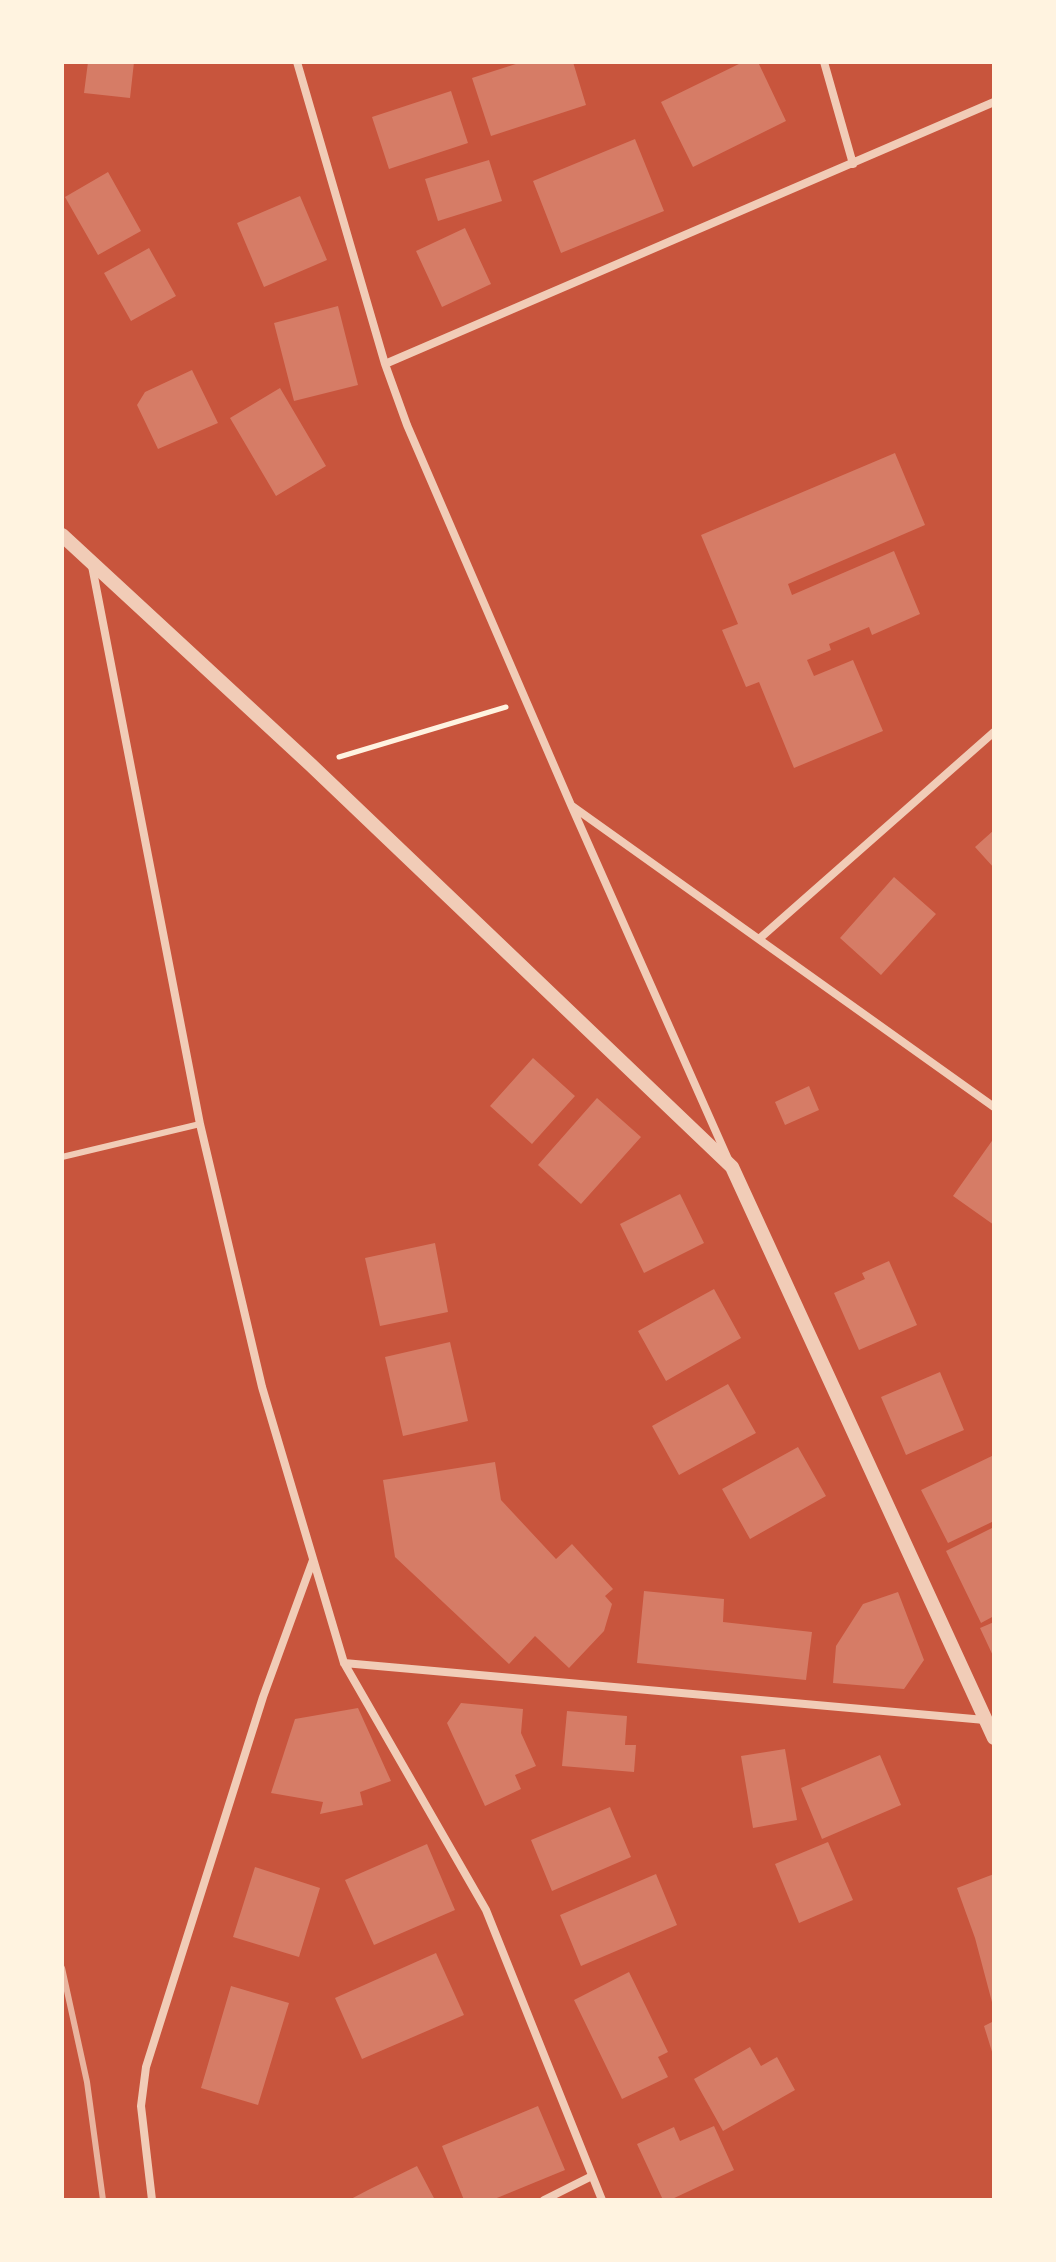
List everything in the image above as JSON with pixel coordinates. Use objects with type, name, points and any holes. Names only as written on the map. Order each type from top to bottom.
[{"type":"street","points":[[297,62],[385,364],[407,425],[732,1167],[994,1738]]},
{"type":"street","points":[[824,62],[853,164]]},
{"type":"street","points":[[385,364],[994,102]]},
{"type":"street","points":[[62,535],[311,765],[732,1167]]},
{"type":"street","points":[[92,563],[200,1124],[262,1387],[344,1663],[486,1910],[602,2200]]},
{"type":"street","points":[[759,939],[994,732]]},
{"type":"street","points":[[571,805],[994,1107]]},
{"type":"street","points":[[152,2200],[141,2106],[146,2067],[263,1697],[313,1560]]},
{"type":"street","points":[[344,1663],[986,1720]]},
{"type":"street","points":[[544,2200],[592,2176]]},
{"type":"lane","points":[[62,1157],[200,1124]]},
{"type":"path","points":[[311,765],[526,700]]},
{"type":"building","points":[[88,62],[134,62],[130,98],[84,93]]},
{"type":"building","points":[[522,62],[573,62],[586,105],[491,136],[472,78]]},
{"type":"building","points":[[743,62],[758,62],[786,121],[693,167],[661,102]]},
{"type":"building","points":[[451,91],[468,143],[389,169],[372,117]]},
{"type":"building","points":[[635,139],[664,211],[561,253],[533,181]]},
{"type":"building","points":[[489,160],[502,201],[438,221],[425,179]]},
{"type":"building","points":[[108,172],[141,231],[98,255],[65,197]]},
{"type":"building","points":[[300,196],[327,260],[264,287],[237,223]]},
{"type":"building","points":[[465,228],[491,284],[442,307],[416,251]]},
{"type":"building","points":[[149,248],[176,296],[131,321],[104,273]]},
{"type":"building","points":[[338,306],[358,385],[294,401],[274,323]]},
{"type":"building","points":[[192,370],[218,423],[158,449],[137,405],[145,392]]},
{"type":"building","points":[[280,388],[326,466],[276,496],[230,418]]},
{"type":"building","points":[[895,453],[925,525],[788,584],[792,595],[894,551],[920,614],[872,635],[869,627],[829,644],[831,650],[807,660],[814,676],[853,660],[883,731],[794,768],[759,682],[746,687],[722,630],[738,624],[701,535]]},
{"type":"building","points":[[994,830],[994,868],[975,847]]},
{"type":"building","points":[[894,877],[936,914],[881,975],[840,938]]},
{"type":"building","points":[[533,1058],[575,1096],[532,1144],[490,1106]]},
{"type":"building","points":[[809,1086],[819,1110],[785,1125],[775,1102]]},
{"type":"building","points":[[597,1098],[641,1137],[581,1204],[538,1165]]},
{"type":"building","points":[[994,1138],[994,1225],[953,1196]]},
{"type":"building","points":[[680,1194],[704,1243],[644,1273],[620,1224]]},
{"type":"building","points":[[435,1243],[448,1312],[380,1326],[365,1258]]},
{"type":"building","points":[[889,1261],[917,1325],[859,1350],[834,1293],[865,1279],[862,1273]]},
{"type":"building","points":[[714,1289],[741,1338],[666,1381],[638,1331]]},
{"type":"building","points":[[450,1342],[468,1421],[403,1436],[385,1357]]},
{"type":"building","points":[[940,1372],[964,1430],[906,1455],[881,1397]]},
{"type":"building","points":[[728,1384],[756,1433],[679,1475],[652,1426]]},
{"type":"building","points":[[798,1447],[826,1496],[750,1539],[722,1489]]},
{"type":"building","points":[[994,1455],[994,1521],[948,1543],[921,1490]]},
{"type":"building","points":[[495,1462],[501,1500],[556,1559],[572,1544],[613,1589],[605,1596],[612,1604],[604,1631],[569,1668],[535,1636],[509,1664],[395,1557],[383,1480]]},
{"type":"building","points":[[994,1527],[994,1616],[981,1623],[946,1551]]},
{"type":"building","points":[[644,1591],[724,1599],[723,1622],[812,1632],[806,1680],[637,1663]]},
{"type":"building","points":[[898,1592],[924,1660],[904,1689],[833,1683],[836,1646],[863,1604]]},
{"type":"building","points":[[994,1622],[994,1658],[980,1628]]},
{"type":"building","points":[[461,1703],[523,1709],[521,1733],[536,1766],[515,1775],[521,1789],[485,1806],[447,1723]]},
{"type":"building","points":[[358,1708],[391,1781],[360,1792],[363,1805],[320,1814],[323,1802],[271,1793],[295,1719]]},
{"type":"building","points":[[567,1711],[627,1716],[625,1745],[636,1745],[634,1772],[562,1766]]},
{"type":"building","points":[[785,1749],[797,1820],[753,1828],[741,1756]]},
{"type":"building","points":[[880,1755],[901,1805],[822,1839],[801,1788]]},
{"type":"building","points":[[610,1807],[631,1857],[552,1891],[531,1840]]},
{"type":"building","points":[[828,1842],[853,1900],[799,1923],[775,1864]]},
{"type":"building","points":[[427,1844],[455,1910],[374,1945],[345,1880]]},
{"type":"building","points":[[255,1867],[320,1888],[299,1957],[233,1937]]},
{"type":"building","points":[[656,1874],[677,1925],[581,1966],[560,1915]]},
{"type":"building","points":[[994,1874],[993,2006],[975,1938],[957,1888]]},
{"type":"building","points":[[436,1953],[464,2015],[362,2059],[335,1998]]},
{"type":"building","points":[[629,1972],[668,2052],[658,2057],[668,2077],[622,2099],[574,2000]]},
{"type":"building","points":[[231,1986],[289,2003],[258,2105],[201,2088]]},
{"type":"building","points":[[994,2021],[994,2055],[993,2055],[984,2026]]},
{"type":"building","points":[[750,2047],[761,2066],[777,2057],[795,2090],[723,2131],[694,2079]]},
{"type":"building","points":[[538,2106],[565,2170],[492,2200],[464,2200],[442,2146]]},
{"type":"building","points":[[714,2126],[734,2170],[670,2200],[663,2200],[637,2144],[674,2127],[680,2141]]},
{"type":"building","points":[[417,2166],[435,2200],[349,2200],[370,2189]]},
{"type":"railway","points":[[62,1968],[87,2082],[103,2200]]}]
